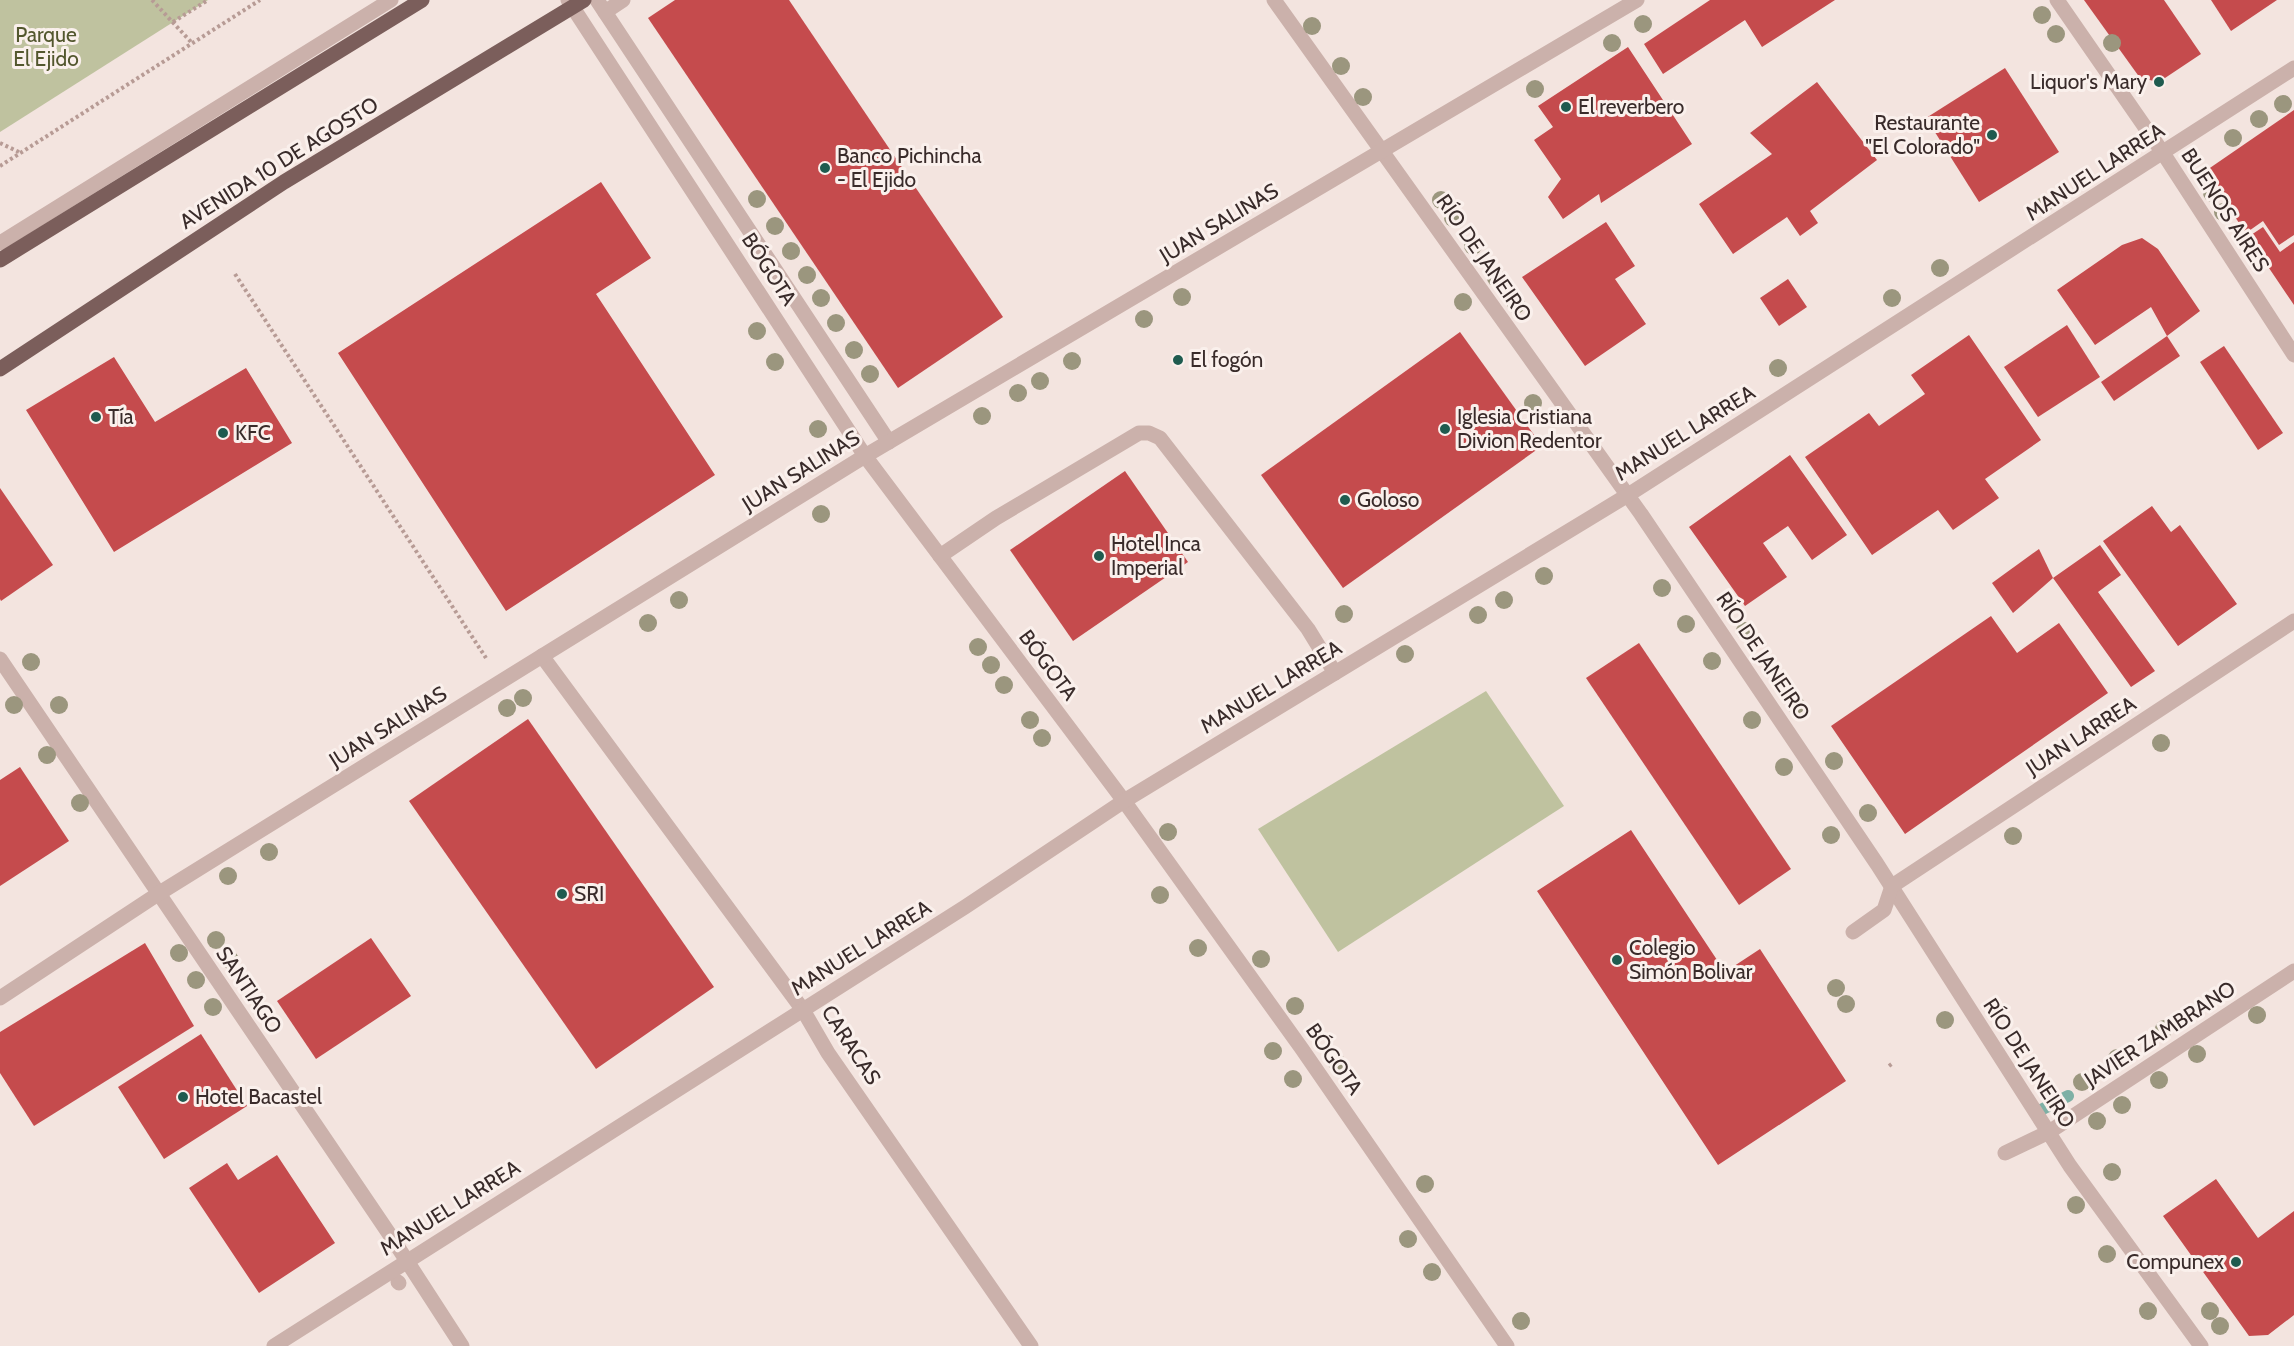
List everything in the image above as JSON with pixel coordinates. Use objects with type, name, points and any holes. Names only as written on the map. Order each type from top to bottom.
[{"type":"main road","points":[[0,260],[422,0]]},
{"type":"main road","name":"AVENIDA 10 DE AGOSTO","points":[[0,369],[284,182],[575,2]]},
{"type":"street","points":[[0,243],[391,0]]},
{"type":"street","points":[[601,6],[623,0]]},
{"type":"street","name":"RÍO DE JANEIRO","points":[[1274,0],[1628,495],[1892,886],[2070,1166],[2201,1346]]},
{"type":"street","name":"JUAN SALINAS","points":[[0,998],[158,894],[865,456],[1637,0]]},
{"type":"street","name":"BUENOS AIRES","points":[[2057,0],[2163,153],[2294,355]]},
{"type":"street","name":"BÓGOTA","points":[[575,2],[865,456],[1124,801],[1302,1049],[1507,1346]]},
{"type":"street","name":"BÓGOTA","points":[[601,6],[889,442]]},
{"type":"street","name":"MANUEL LARREA","points":[[274,1346],[406,1260],[965,907],[1124,801],[1628,495],[2294,68]]},
{"type":"street","points":[[940,556],[996,518],[1139,433],[1149,433],[1160,438],[1224,520],[1308,629],[1335,673]]},
{"type":"street","name":"JUAN LARREA","points":[[1892,886],[2294,621]]},
{"type":"street","name":"CARACAS","points":[[542,656],[803,1010],[828,1053],[1031,1346]]},
{"type":"street","name":"SANTIAGO","points":[[0,659],[462,1346]]},
{"type":"street","points":[[1853,932],[1884,909],[1892,886]]},
{"type":"street","name":"JAVIER ZAMBRANO","points":[[2005,1153],[2049,1132],[2294,971]]},
{"type":"path","points":[[152,0],[193,43]]},
{"type":"path","points":[[173,22],[208,0]]},
{"type":"path","points":[[0,166],[260,0]]},
{"type":"path","points":[[0,143],[21,153]]},
{"type":"path","points":[[235,274],[488,661]]},
{"type":"green space","name":"Parque El Ejido","points":[[0,0],[208,0],[0,132]]},
{"type":"green space","points":[[1486,691],[1564,806],[1338,952],[1258,829]]},
{"type":"building","name":"Banco Pichincha - El Ejido","points":[[675,0],[789,0],[1003,317],[898,388],[648,18]]},
{"type":"building","points":[[1710,0],[1835,0],[1762,47],[1745,20],[1663,74],[1644,44]]},
{"type":"building","points":[[2084,0],[2164,0],[2201,54],[2159,82],[2140,78]]},
{"type":"building","points":[[2211,0],[2277,0],[2231,31]]},
{"type":"building","points":[[1628,47],[1692,144],[1601,203],[1599,194],[1563,219],[1548,197],[1561,179],[1534,140],[1553,127],[1538,106]]},
{"type":"building","name":"Restaurante \"El Colorado\"","points":[[2005,68],[2059,152],[1979,202],[1926,118]]},
{"type":"building","points":[[1817,82],[1877,160],[1810,211],[1818,223],[1800,236],[1787,217],[1733,254],[1699,204],[1772,154],[1750,133]]},
{"type":"building","points":[[2294,110],[2294,235],[2279,245],[2263,221],[2246,233],[2204,172]]},
{"type":"building","points":[[601,182],[651,258],[596,294],[715,475],[506,611],[338,353]]},
{"type":"building","points":[[1606,222],[1635,266],[1615,279],[1646,324],[1585,366],[1522,277]]},
{"type":"building","points":[[2263,227],[2280,252],[2294,242],[2294,305],[2248,237]]},
{"type":"building","points":[[2142,238],[2158,249],[2200,311],[2167,336],[2151,307],[2095,345],[2057,290],[2122,245]]},
{"type":"building","points":[[1788,279],[1807,307],[1779,326],[1760,298]]},
{"type":"building","points":[[2067,325],[2100,377],[2038,417],[2004,367]]},
{"type":"building","points":[[1460,332],[1542,446],[1343,588],[1261,475]]},
{"type":"building","points":[[1969,335],[2041,440],[1985,479],[1999,498],[1953,530],[1938,510],[1872,555],[1805,457],[1869,413],[1879,426],[1925,394],[1911,375]]},
{"type":"building","points":[[2167,336],[2180,356],[2114,401],[2101,382]]},
{"type":"building","points":[[2224,346],[2283,433],[2258,450],[2200,362]]},
{"type":"building","points":[[114,357],[155,422],[246,368],[292,443],[114,552],[26,410]]},
{"type":"building","points":[[1790,455],[1847,535],[1812,560],[1788,526],[1763,543],[1787,577],[1745,606],[1689,527]]},
{"type":"building","name":"Hotel Inca Imperial","points":[[1125,471],[1188,562],[1073,641],[1010,550]]},
{"type":"building","points":[[0,488],[53,565],[1,601],[0,599]]},
{"type":"building","points":[[2152,506],[2171,532],[2180,525],[2237,604],[2178,646],[2103,541]]},
{"type":"building","points":[[2100,545],[2121,575],[2098,592],[2155,671],[2131,687],[2053,578]]},
{"type":"building","points":[[2039,549],[2053,578],[2013,613],[1992,583]]},
{"type":"building","points":[[1991,616],[2017,653],[2059,623],[2108,693],[1905,834],[1831,726]]},
{"type":"building","points":[[1639,643],[1791,869],[1739,905],[1586,678]]},
{"type":"building","name":"SRI","points":[[528,719],[714,987],[596,1069],[409,801]]},
{"type":"building","points":[[20,767],[69,841],[0,886],[0,780]]},
{"type":"building","points":[[1631,830],[1725,972],[1760,949],[1846,1081],[1718,1165],[1537,891]]},
{"type":"building","points":[[371,938],[411,996],[316,1059],[277,1001]]},
{"type":"building","points":[[145,943],[194,1026],[34,1126],[0,1073],[0,1032]]},
{"type":"building","name":"Hotel Bacastel","points":[[201,1034],[247,1106],[164,1159],[118,1087]]},
{"type":"building","points":[[277,1155],[335,1243],[259,1293],[189,1188],[227,1163],[238,1180]]},
{"type":"building","name":"Compunex","points":[[2216,1179],[2258,1238],[2294,1211],[2294,1315],[2268,1335],[2249,1336],[2163,1216]]},
{"type":"waterway","points":[[2035,1113],[2068,1096]]},
{"type":"place","name":"Liquor's Mary","points":[[2159,82]]},
{"type":"place","name":"El reverbero","points":[[1566,107]]},
{"type":"place","name":"Restaurante \"El Colorado\"","points":[[1992,135]]},
{"type":"place","name":"Banco Pichincha - El Ejido","points":[[825,168]]},
{"type":"place","name":"El fogón","points":[[1178,360]]},
{"type":"place","name":"Tía","points":[[96,417]]},
{"type":"place","name":"Iglesia Cristiana Divion Redentor","points":[[1445,429]]},
{"type":"place","name":"KFC","points":[[223,433]]},
{"type":"place","name":"Goloso","points":[[1345,500]]},
{"type":"place","name":"Hotel Inca Imperial","points":[[1099,556]]},
{"type":"place","name":"SRI","points":[[562,894]]},
{"type":"place","name":"Colegio Simón Bolivar","points":[[1617,960]]},
{"type":"place","name":"Hotel Bacastel","points":[[183,1097]]},
{"type":"place","name":"Compunex","points":[[2236,1262]]}]
